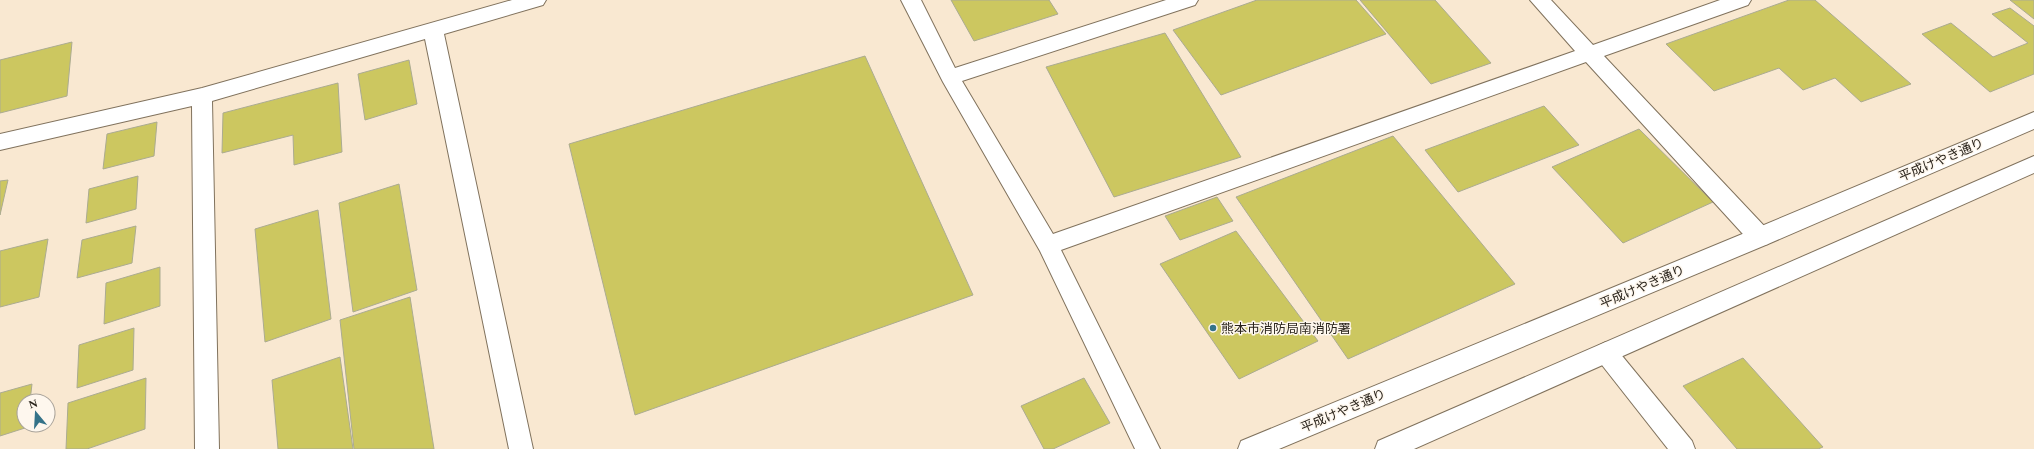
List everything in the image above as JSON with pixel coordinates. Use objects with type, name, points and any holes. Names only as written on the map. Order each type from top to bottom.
[{"type":"street","points":[[0,142],[202,96],[536,0]]},
{"type":"street","points":[[911,0],[950,77],[1048,245],[1148,449]]},
{"type":"street","points":[[950,77],[1188,0]]},
{"type":"street","points":[[1540,0],[1760,237]]},
{"type":"street","points":[[1048,245],[1590,55],[1741,0]]},
{"type":"street","points":[[433,30],[521,449]]},
{"type":"street","points":[[202,96],[207,449]]},
{"type":"street","name":"平成けやき通り","points":[[1250,449],[1760,237],[2034,120]]},
{"type":"street","points":[[1387,449],[2034,164]]},
{"type":"street","points":[[1606,353],[1683,449]]},
{"type":"building","points":[[951,0],[1049,0],[1058,14],[974,41]]},
{"type":"building","points":[[1257,0],[1356,0],[1386,34],[1221,95],[1173,30]]},
{"type":"building","points":[[1360,0],[1435,0],[1491,63],[1431,84]]},
{"type":"building","points":[[1789,0],[1815,0],[1911,84],[1861,102],[1835,78],[1803,90],[1779,68],[1714,91],[1666,44]]},
{"type":"building","points":[[2010,0],[2034,0],[2034,19]]},
{"type":"building","points":[[2010,8],[2034,26],[2034,74],[1990,92],[1922,34],[1951,23],[1993,57],[2028,43],[1992,14]]},
{"type":"building","points":[[1165,33],[1241,157],[1114,197],[1046,67]]},
{"type":"building","points":[[72,42],[67,96],[0,113],[0,60]]},
{"type":"building","points":[[865,56],[973,295],[635,415],[569,144]]},
{"type":"building","points":[[409,60],[417,104],[365,120],[358,74]]},
{"type":"building","points":[[338,83],[342,152],[294,165],[293,135],[222,153],[223,113]]},
{"type":"building","points":[[1544,106],[1579,145],[1458,192],[1425,150]]},
{"type":"building","points":[[157,122],[154,156],[103,169],[107,134]]},
{"type":"building","points":[[1639,129],[1713,202],[1623,243],[1552,167]]},
{"type":"building","points":[[1393,136],[1515,284],[1348,359],[1236,197]]},
{"type":"building","points":[[138,176],[136,209],[86,223],[89,189]]},
{"type":"building","points":[[8,180],[0,215],[0,181]]},
{"type":"building","points":[[399,184],[417,290],[353,312],[339,203]]},
{"type":"building","points":[[1217,197],[1233,221],[1180,240],[1165,216]]},
{"type":"building","points":[[318,210],[331,319],[265,342],[255,229]]},
{"type":"building","points":[[136,226],[132,263],[77,278],[82,240]]},
{"type":"building","points":[[1236,231],[1318,341],[1239,379],[1160,264]]},
{"type":"building","points":[[48,239],[39,297],[0,307],[0,251]]},
{"type":"building","points":[[160,267],[160,306],[104,324],[106,283]]},
{"type":"building","points":[[410,297],[434,449],[354,449],[340,320]]},
{"type":"building","points":[[134,328],[133,370],[77,388],[79,345]]},
{"type":"building","points":[[340,357],[353,449],[278,449],[272,380]]},
{"type":"building","points":[[1743,358],[1823,447],[1818,449],[1737,449],[1683,386]]},
{"type":"building","points":[[146,378],[145,429],[87,449],[66,449],[68,403]]},
{"type":"building","points":[[1084,378],[1110,423],[1053,449],[1044,449],[1021,406]]},
{"type":"building","points":[[32,384],[31,393],[16,393],[16,431],[0,436],[0,393]]},
{"type":"place","name":"熊本市消防局南消防署","points":[[1213,328]]}]
